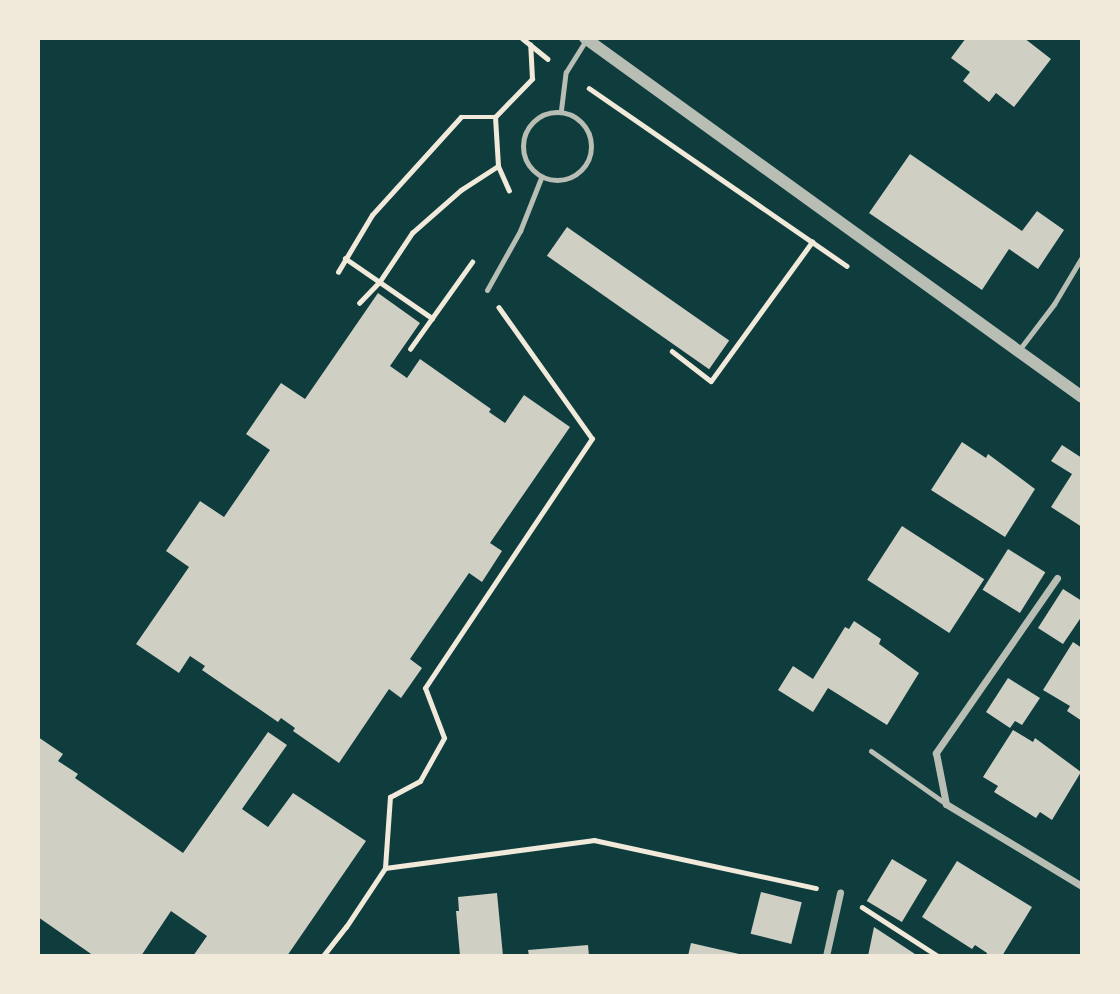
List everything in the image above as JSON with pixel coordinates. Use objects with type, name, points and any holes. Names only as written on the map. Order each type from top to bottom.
[{"type":"street","points":[[586,39],[1082,397]]},
{"type":"street","points":[[1057,578],[936,753],[946,804],[1082,886]]},
{"type":"street","points":[[826,956],[840,893]]},
{"type":"lane","points":[[561,110],[566,72],[586,39]]},
{"type":"lane","points":[[561,110],[583,121],[593,144],[586,167],[565,181],[541,178],[524,160],[522,135],[537,116],[561,110]]},
{"type":"lane","points":[[487,290],[520,231],[541,178]]},
{"type":"lane","points":[[1018,353],[1054,304],[1082,257]]},
{"type":"lane","points":[[871,751],[946,804]]},
{"type":"path","points":[[522,38],[566,72],[857,273]]},
{"type":"path","points":[[338,272],[372,215],[461,117],[495,117],[532,79],[530,44]]},
{"type":"path","points":[[495,117],[498,166],[511,195]]},
{"type":"path","points":[[359,303],[380,281],[412,233],[461,190],[498,166]]},
{"type":"path","points":[[672,351],[711,381],[812,242]]},
{"type":"path","points":[[410,349],[476,255]]},
{"type":"path","points":[[345,258],[432,318]]},
{"type":"path","points":[[323,956],[385,868],[390,797],[420,782],[444,738],[425,688],[592,439],[487,290]]},
{"type":"path","points":[[385,868],[594,840],[840,893],[938,956]]},
{"type":"building","points":[[966,38],[1024,38],[1051,59],[1014,107],[996,93],[989,102],[963,81],[970,72],[951,58]]},
{"type":"building","points":[[910,154],[1022,231],[1037,211],[1064,230],[1038,269],[1009,249],[982,290],[869,213]]},
{"type":"building","points":[[567,227],[729,341],[709,369],[547,256]]},
{"type":"building","points":[[378,293],[420,323],[390,366],[407,378],[420,359],[491,409],[489,412],[505,423],[524,395],[570,427],[490,543],[502,551],[482,582],[469,573],[410,659],[422,668],[401,698],[389,689],[339,763],[293,731],[295,728],[281,718],[278,722],[202,670],[205,666],[190,656],[179,673],[136,644],[189,567],[166,551],[200,501],[224,517],[270,450],[246,434],[281,383],[305,399]]},
{"type":"building","points":[[962,442],[986,458],[988,454],[1035,489],[1005,537],[931,490]]},
{"type":"building","points":[[1062,445],[1082,458],[1082,527],[1051,507],[1072,474],[1051,461]]},
{"type":"building","points":[[902,526],[984,579],[949,633],[867,580]]},
{"type":"building","points":[[1008,549],[1045,572],[1020,613],[983,590]]},
{"type":"building","points":[[1063,589],[1082,601],[1082,616],[1063,644],[1038,628]]},
{"type":"building","points":[[854,621],[881,639],[879,644],[919,673],[887,725],[828,688],[813,712],[778,690],[793,666],[813,679],[845,627],[849,629]]},
{"type":"building","points":[[1073,642],[1082,648],[1082,721],[1067,711],[1070,706],[1043,690]]},
{"type":"building","points":[[1008,678],[1040,698],[1022,725],[1015,721],[1010,728],[986,712]]},
{"type":"building","points":[[1013,730],[1033,742],[1035,738],[1081,772],[1052,820],[1040,812],[1036,818],[994,792],[998,786],[983,777]]},
{"type":"building","points":[[268,732],[287,745],[242,809],[268,827],[293,793],[366,841],[287,956],[193,956],[207,936],[171,911],[141,956],[94,956],[38,917],[38,737],[63,754],[58,761],[78,774],[75,778],[183,853]]},
{"type":"building","points":[[892,859],[927,880],[902,922],[867,901]]},
{"type":"building","points":[[957,861],[1032,907],[1002,956],[986,956],[987,953],[975,945],[972,949],[922,917]]},
{"type":"building","points":[[761,892],[802,902],[791,944],[751,934]]},
{"type":"building","points":[[497,893],[503,956],[460,956],[456,911],[459,911],[458,897]]},
{"type":"building","points":[[874,927],[918,956],[868,956]]},
{"type":"building","points":[[691,943],[739,954],[739,956],[688,956]]},
{"type":"building","points":[[588,945],[589,956],[529,956],[528,950]]}]
